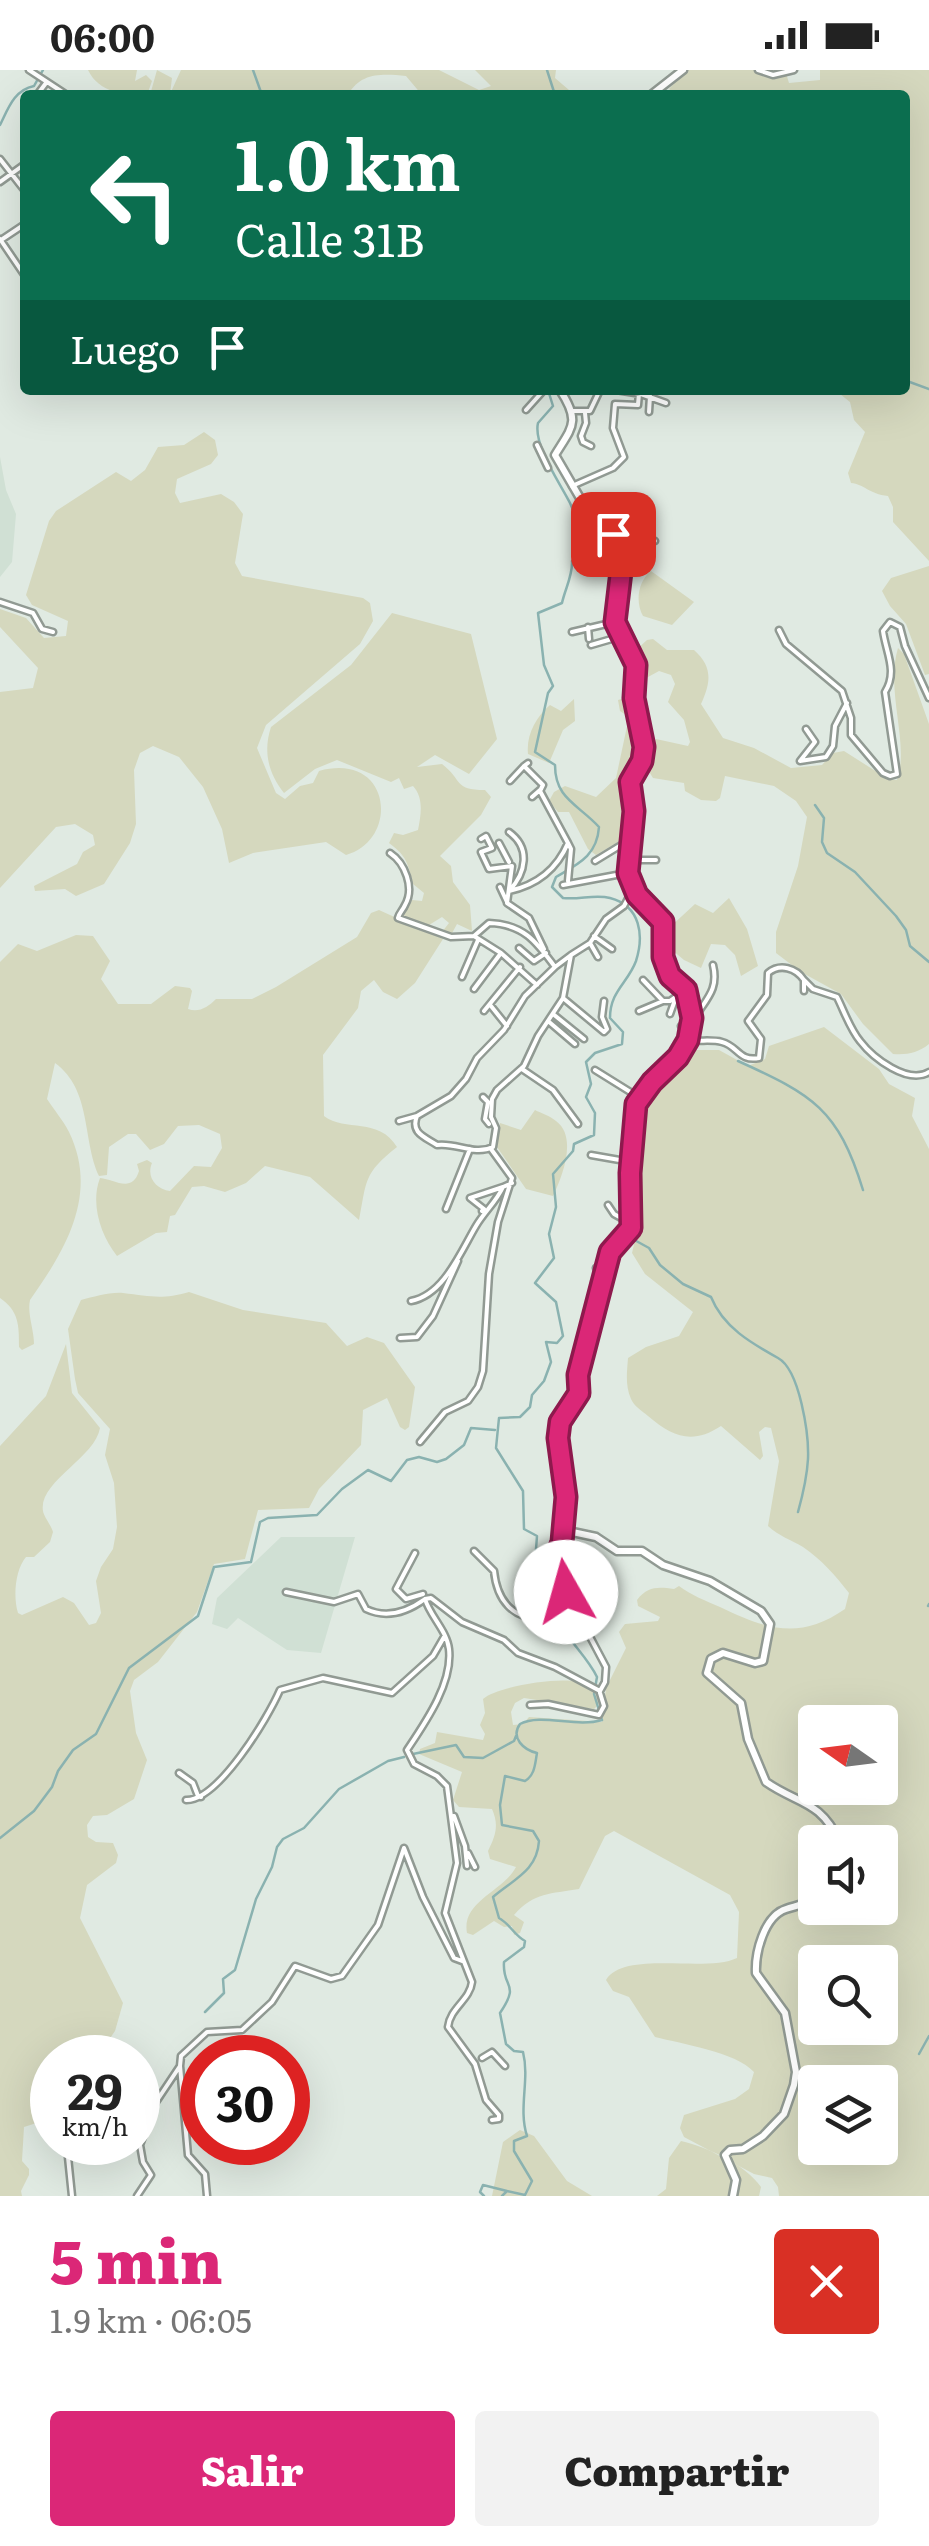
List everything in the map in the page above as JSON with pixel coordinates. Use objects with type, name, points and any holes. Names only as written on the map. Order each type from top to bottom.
[{"type":"street","points":[[29,70],[60,90]]},
{"type":"street","points":[[657,90],[683,70]]},
{"type":"street","points":[[758,70],[773,76],[794,70]]},
{"type":"street","points":[[40,90],[43,79]]},
{"type":"street","points":[[0,159],[20,184]]},
{"type":"street","points":[[0,182],[20,168]]},
{"type":"street","points":[[1,243],[20,269]]},
{"type":"street","points":[[528,398],[535,395]]},
{"type":"street","points":[[526,410],[540,395]]},
{"type":"street","points":[[562,395],[572,415],[584,427]]},
{"type":"street","points":[[572,415],[592,410],[598,395]]},
{"type":"street","points":[[572,486],[612,468],[624,457],[613,428],[615,404],[638,405],[639,395]]},
{"type":"street","points":[[646,395],[666,402]]},
{"type":"street","points":[[649,412],[650,396]]},
{"type":"street","points":[[585,412],[582,441],[591,446]]},
{"type":"street","points":[[548,468],[569,436],[572,415]]},
{"type":"street","points":[[537,445],[619,543],[622,563],[615,622],[636,665],[634,698],[644,747],[642,761],[630,782],[634,811],[628,873],[633,890],[663,922],[663,957],[670,976],[686,990],[691,1024],[688,1040],[678,1057],[640,1098],[631,1162],[632,1224],[612,1248],[578,1375],[579,1393],[560,1422],[559,1450],[565,1486],[563,1530],[552,1576],[574,1604],[606,1667],[605,1682],[597,1690]]},
{"type":"street","points":[[619,543],[656,542]]},
{"type":"street","points":[[0,602],[28,610],[42,629],[52,632]]},
{"type":"street","points":[[572,632],[615,622]]},
{"type":"street","points":[[779,630],[786,644],[842,691],[852,734],[883,773],[894,777],[897,774],[885,692],[891,670],[884,631],[890,622],[900,627],[929,698]]},
{"type":"street","points":[[588,628],[590,642],[622,636]]},
{"type":"street","points":[[806,729],[815,742],[800,761],[826,757],[834,746],[834,730],[847,703]]},
{"type":"street","points":[[510,781],[526,764],[543,785],[532,797]]},
{"type":"street","points":[[540,790],[571,848],[566,884],[628,873]]},
{"type":"street","points":[[509,832],[520,841],[526,858],[516,884],[509,891]]},
{"type":"street","points":[[481,839],[486,836],[497,857]]},
{"type":"street","points":[[595,861],[631,839]]},
{"type":"street","points":[[499,842],[512,866],[507,902]]},
{"type":"street","points":[[509,891],[530,887],[557,864],[568,843]]},
{"type":"street","points":[[492,848],[479,853],[491,871],[512,866]]},
{"type":"street","points":[[390,853],[407,874],[408,900],[398,918],[451,937],[476,938],[502,952],[536,985]]},
{"type":"street","points":[[628,860],[656,860]]},
{"type":"street","points":[[500,887],[507,902],[529,918],[555,967]]},
{"type":"street","points":[[400,1121],[451,1096],[536,985],[590,943],[633,890]]},
{"type":"street","points":[[462,977],[476,938],[489,923],[513,926],[527,933],[545,951]]},
{"type":"street","points":[[594,936],[612,948]]},
{"type":"street","points":[[590,943],[598,957]]},
{"type":"street","points":[[519,948],[534,961],[545,951]]},
{"type":"street","points":[[474,988],[502,952]]},
{"type":"street","points":[[491,1149],[496,1128],[491,1117],[492,1099],[522,1069],[563,998],[571,955]]},
{"type":"street","points":[[691,1024],[712,994],[712,965]]},
{"type":"street","points":[[484,1010],[520,968]]},
{"type":"street","points":[[688,1040],[726,1042],[741,1057],[759,1058],[761,1038],[748,1021],[767,995],[768,973],[787,968],[813,989],[837,997],[860,1041],[881,1060],[900,1072],[916,1076],[929,1072]]},
{"type":"street","points":[[643,980],[664,1001]]},
{"type":"street","points":[[804,980],[804,991]]},
{"type":"street","points":[[638,1010],[686,990]]},
{"type":"street","points":[[670,1014],[677,997]]},
{"type":"street","points":[[563,998],[604,1032],[604,1000]]},
{"type":"street","points":[[491,1005],[507,1026]]},
{"type":"street","points":[[553,1014],[584,1039]]},
{"type":"street","points":[[548,1021],[576,1044]]},
{"type":"street","points":[[522,1069],[552,1090],[578,1124]]},
{"type":"street","points":[[595,1070],[640,1098]]},
{"type":"street","points":[[483,1097],[488,1102],[485,1119],[489,1124]]},
{"type":"street","points":[[417,1116],[414,1124],[419,1134],[437,1145],[448,1142],[470,1150],[491,1149]]},
{"type":"street","points":[[420,1442],[444,1412],[468,1401],[478,1387],[482,1371],[498,1222],[512,1183],[510,1172],[491,1149]]},
{"type":"street","points":[[446,1210],[470,1150]]},
{"type":"street","points":[[591,1154],[631,1162]]},
{"type":"street","points":[[482,1211],[470,1198],[512,1183]]},
{"type":"street","points":[[411,1301],[430,1292],[458,1259],[475,1228],[496,1204],[503,1187]]},
{"type":"street","points":[[608,1205],[620,1220],[632,1224]]},
{"type":"street","points":[[400,1338],[417,1337],[433,1316],[457,1269],[458,1259]]},
{"type":"street","points":[[596,1268],[607,1262]]},
{"type":"street","points":[[563,1530],[596,1537],[617,1552],[642,1551],[663,1564],[710,1580],[760,1611],[770,1624],[763,1661],[755,1663],[724,1653],[711,1659],[707,1673],[742,1704],[748,1738],[766,1782],[811,1805],[827,1825]]},
{"type":"street","points":[[474,1551],[492,1568],[504,1605],[519,1614],[543,1619],[545,1626],[551,1628],[564,1626],[573,1619],[574,1604]]},
{"type":"street","points":[[416,1553],[397,1591],[410,1599],[431,1598],[462,1622],[597,1690],[604,1706],[600,1714],[548,1704],[530,1705]]},
{"type":"street","points":[[286,1592],[334,1602],[354,1593],[360,1595],[366,1609],[379,1614],[408,1611],[424,1597]]},
{"type":"street","points":[[424,1597],[449,1648],[440,1692],[407,1755],[424,1772],[443,1781],[475,1867]]},
{"type":"street","points":[[186,1800],[202,1796],[245,1753],[280,1690],[323,1678],[392,1693],[433,1656],[444,1637]]},
{"type":"street","points":[[179,1773],[202,1796]]},
{"type":"street","points":[[452,1812],[457,1863],[444,1913],[472,1986],[449,2019],[448,2027],[475,2064],[486,2100],[499,2115],[499,2119],[492,2120]]},
{"type":"street","points":[[465,1846],[467,1866]]},
{"type":"street","points":[[203,2035],[242,2030],[272,2002],[296,1966],[331,1979],[342,1976],[378,1925],[404,1848],[454,1958],[470,1957]]},
{"type":"street","points":[[456,1850],[461,1858]]},
{"type":"street","points":[[733,2196],[736,2180],[725,2156],[730,2150],[748,2146],[784,2114],[791,2098],[796,2072],[785,2013],[756,1972],[766,1930],[778,1913],[798,1907]]},
{"type":"street","points":[[482,2058],[492,2052],[505,2066]]},
{"type":"street","points":[[138,2196],[152,2174],[140,2145],[156,2102],[180,2066]]},
{"type":"street","points":[[69,2165],[72,2196]]},
{"type":"street","points":[[196,2165],[205,2174],[207,2196]]},
{"type":"shaded area","points":[[88,70],[137,70],[135,81],[146,75],[152,81],[149,90],[111,90]]},
{"type":"shaded area","points":[[157,70],[172,78],[170,90],[151,90]]},
{"type":"shaded area","points":[[181,70],[439,70],[479,90],[418,90],[406,76],[389,75],[366,78],[353,87],[172,90]]},
{"type":"shaded area","points":[[475,70],[556,70],[555,78],[569,90],[479,90],[491,86]]},
{"type":"shaded area","points":[[686,70],[785,70],[789,83],[820,80],[820,70],[929,70],[929,561],[893,522],[888,496],[851,483],[848,473],[865,432],[854,420],[850,402],[841,395],[910,395],[910,90],[669,89]]},
{"type":"shaded area","points":[[204,432],[215,440],[218,455],[211,464],[177,479],[175,493],[180,503],[221,494],[234,502],[243,514],[235,563],[242,576],[363,598],[370,603],[373,621],[360,644],[266,725],[257,748],[276,793],[285,799],[300,786],[313,783],[319,771],[343,768],[362,774],[374,785],[380,800],[375,833],[363,846],[346,855],[326,842],[253,853],[229,863],[222,829],[203,787],[179,757],[153,746],[140,753],[134,770],[136,824],[130,843],[104,884],[76,896],[65,889],[35,891],[34,886],[77,864],[83,852],[95,845],[93,835],[75,824],[56,827],[0,888],[0,692],[33,688],[38,668],[0,627],[0,609],[26,618],[44,638],[66,636],[68,621],[32,605],[26,595],[49,521],[56,511],[116,472],[131,481],[145,470],[158,447],[184,445]]},
{"type":"shaded area","points":[[0,457],[6,490],[16,514],[12,562],[0,577]]},
{"type":"shaded area","points":[[929,566],[929,674],[925,675],[906,624],[882,591],[891,578]]},
{"type":"shaded area","points":[[651,571],[694,602],[672,625],[643,616],[641,586]]},
{"type":"shaded area","points":[[392,613],[471,634],[497,739],[469,774],[435,755],[417,767],[442,764],[463,786],[485,790],[491,797],[481,815],[440,856],[451,866],[453,882],[470,905],[472,931],[457,924],[451,935],[442,932],[449,923],[442,917],[429,925],[402,917],[412,900],[422,901],[424,893],[413,884],[403,856],[389,843],[394,833],[403,835],[418,830],[420,801],[413,786],[404,789],[399,778],[391,782],[337,760],[315,769],[284,793],[268,762],[271,727],[351,665]]},
{"type":"shaded area","points":[[653,639],[667,650],[694,650],[705,663],[707,689],[701,704],[723,738],[754,748],[791,768],[822,765],[833,753],[844,751],[888,779],[897,780],[901,750],[894,682],[898,648],[904,654],[929,724],[929,1044],[925,1047],[912,1053],[893,1054],[863,1024],[841,994],[776,953],[776,932],[798,866],[807,817],[796,801],[774,786],[725,776],[720,798],[701,800],[685,791],[684,783],[653,778],[647,758],[656,739],[688,746],[690,742],[684,720],[668,702],[675,684],[671,675],[659,671],[648,677],[641,672],[634,652]]},
{"type":"shaded area","points":[[638,694],[644,765],[625,785],[631,812],[628,836],[596,855],[588,849],[569,812],[558,812],[549,801],[554,792],[565,786],[596,797],[616,778],[629,717],[620,711],[618,700]]},
{"type":"shaded area","points":[[574,699],[575,721],[563,730],[549,763],[528,754],[530,733],[540,715],[550,705],[561,711]]},
{"type":"shaded area","points":[[729,898],[747,929],[758,966],[741,976],[735,955],[725,945],[711,944],[701,968],[672,950],[669,928],[695,904],[713,913]]},
{"type":"shaded area","points":[[379,910],[443,939],[415,983],[397,999],[383,992],[374,980],[361,991],[358,1008],[323,1055],[324,1116],[372,1128],[397,1147],[368,1179],[359,1220],[310,1177],[265,1166],[246,1183],[225,1192],[192,1187],[175,1215],[170,1216],[167,1232],[156,1233],[117,1256],[99,1219],[96,1198],[100,1178],[127,1184],[136,1178],[137,1164],[147,1160],[152,1163],[150,1173],[154,1182],[170,1191],[194,1166],[211,1167],[222,1148],[220,1134],[199,1125],[178,1126],[164,1144],[150,1150],[136,1134],[128,1134],[109,1147],[107,1175],[99,1176],[81,1101],[67,1074],[55,1063],[47,1099],[67,1128],[77,1155],[79,1199],[66,1241],[30,1300],[34,1344],[22,1350],[14,1313],[0,1298],[0,962],[18,944],[37,951],[76,935],[93,936],[110,961],[101,979],[118,1004],[151,1004],[175,986],[190,988],[188,1009],[196,1010],[216,999],[252,999],[276,987],[357,937],[371,913]]},
{"type":"shaded area","points":[[824,1027],[879,1069],[889,1084],[915,1098],[912,1116],[929,1149],[929,2196],[779,2196],[772,2178],[754,2174],[684,2137],[680,2128],[684,2115],[735,2099],[749,2089],[754,2072],[722,2054],[655,2037],[629,1997],[613,1991],[606,1980],[630,1966],[706,1964],[737,1958],[739,1912],[730,1895],[614,1831],[605,1836],[579,1889],[551,1893],[521,1907],[514,1915],[524,1922],[520,1933],[514,1935],[512,1926],[504,1927],[494,1921],[473,1935],[467,1933],[470,1913],[516,1867],[490,1859],[488,1851],[496,1825],[492,1809],[459,1807],[453,1800],[462,1772],[419,1754],[420,1749],[435,1743],[437,1732],[483,1740],[483,1699],[529,1684],[577,1682],[592,1690],[600,1703],[594,1709],[524,1698],[515,1703],[511,1712],[513,1725],[523,1724],[529,1717],[602,1722],[606,1688],[626,1648],[619,1632],[625,1624],[658,1621],[660,1617],[638,1606],[637,1600],[649,1590],[679,1586],[737,1615],[782,1628],[813,1625],[845,1609],[849,1593],[833,1574],[810,1552],[768,1526],[779,1461],[771,1428],[759,1432],[763,1456],[760,1460],[721,1426],[692,1437],[666,1429],[634,1404],[627,1384],[628,1358],[679,1336],[693,1312],[645,1274],[632,1253],[641,1215],[639,1184],[646,1103],[692,1050],[719,1050],[748,1066],[765,1059],[769,1046]]},
{"type":"shaded area","points":[[535,1110],[556,1121],[566,1137],[566,1157],[553,1196],[526,1189],[497,1147],[500,1123],[521,1130]]},
{"type":"shaded area","points":[[189,1292],[243,1310],[326,1323],[347,1346],[367,1337],[384,1343],[415,1387],[409,1427],[400,1427],[387,1398],[363,1410],[361,1445],[319,1489],[309,1508],[258,1510],[245,1559],[214,1564],[197,1612],[158,1662],[134,1680],[130,1691],[136,1733],[147,1760],[134,1799],[107,1815],[93,1816],[87,1825],[88,1837],[113,1843],[118,1855],[116,1863],[87,1885],[80,1918],[123,2003],[112,2035],[30,2035],[30,2125],[24,2127],[22,2161],[29,2175],[22,2196],[0,2196],[0,1446],[46,1396],[66,1344],[72,1393],[100,1428],[88,1450],[44,1500],[44,1513],[53,1532],[50,1542],[22,1562],[16,1599],[18,1613],[22,1615],[63,1597],[74,1603],[89,1625],[96,1623],[101,1613],[96,1581],[113,1549],[117,1527],[114,1483],[105,1455],[110,1429],[78,1393],[68,1329],[81,1300],[112,1293],[163,1297]]},
{"type":"shaded area","points":[[281,1537],[355,1537],[321,1653],[287,1650],[238,1618],[227,1629],[212,1624],[217,1598]]},
{"type":"shaded area","points":[[520,2130],[534,2136],[567,2181],[592,2196],[492,2196],[503,2142]]},
{"type":"shaded area","points":[[681,2141],[736,2164],[761,2187],[759,2196],[657,2196],[666,2189],[669,2158]]},
{"type":"waterway","points":[[24,90],[34,86],[43,70]]},
{"type":"waterway","points":[[253,70],[260,90]]},
{"type":"waterway","points":[[547,70],[553,90]]},
{"type":"waterway","points":[[0,125],[20,93]]},
{"type":"waterway","points":[[910,382],[929,389]]},
{"type":"waterway","points":[[502,2196],[507,2191],[525,2195],[532,2181],[514,2151],[514,2141],[527,2136],[523,2052],[506,2044],[500,2013],[510,1990],[504,1962],[524,1947],[525,1941],[499,1918],[493,1897],[529,1867],[539,1841],[533,1831],[502,1825],[500,1805],[505,1776],[525,1781],[534,1769],[537,1753],[520,1743],[520,1724],[538,1720],[602,1720],[594,1694],[597,1677],[562,1627],[553,1605],[553,1592],[534,1575],[537,1536],[524,1529],[523,1491],[496,1448],[499,1418],[520,1417],[530,1407],[532,1395],[544,1381],[551,1362],[546,1342],[557,1343],[563,1336],[556,1302],[535,1283],[554,1258],[549,1234],[556,1207],[553,1174],[573,1151],[574,1144],[594,1135],[595,1113],[586,1097],[591,1084],[586,1062],[595,1053],[622,1044],[623,1032],[610,1018],[611,1009],[636,961],[640,942],[638,923],[620,902],[604,897],[563,898],[552,887],[556,877],[590,852],[599,827],[563,793],[555,765],[535,752],[553,686],[544,665],[538,613],[562,603],[572,561],[586,539],[539,442],[538,423],[553,406],[550,395]]},
{"type":"waterway","points":[[815,805],[824,818],[822,842],[827,853],[855,872],[896,916],[906,930],[910,946],[929,962]]},
{"type":"waterway","points":[[738,1061],[786,1084],[819,1108],[843,1140],[863,1190]]},
{"type":"waterway","points":[[629,1237],[649,1248],[660,1265],[683,1284],[711,1297],[730,1326],[786,1365],[802,1404],[807,1435],[807,1466],[798,1512]]},
{"type":"waterway","points":[[0,1838],[34,1811],[73,1750],[96,1734],[129,1668],[198,1616],[214,1567],[251,1562],[260,1522],[317,1515],[368,1470],[391,1481],[407,1460],[446,1459],[464,1445],[471,1428],[495,1430]]},
{"type":"waterway","points":[[413,1754],[456,1745],[464,1757],[483,1758],[514,1741],[516,1736]]},
{"type":"waterway","points":[[205,2012],[224,1993],[223,1979],[235,1970],[256,1899],[283,1839],[304,1828],[339,1789],[388,1761],[404,1757]]},
{"type":"waterway","points":[[919,2054],[929,2036]]},
{"type":"waterway","points":[[484,2196],[480,2192],[483,2185],[507,2191]]},
{"type":"route","points":[[566,1592],[552,1576],[562,1542],[566,1497],[558,1438],[560,1422],[579,1393],[578,1375],[610,1252],[631,1228],[630,1173],[637,1103],[678,1057],[692,1024],[686,990],[672,979],[663,957],[663,922],[629,883],[628,860],[634,828],[630,782],[642,761],[644,747],[634,698],[636,665],[615,622],[622,563],[621,547],[613,534]]}]
